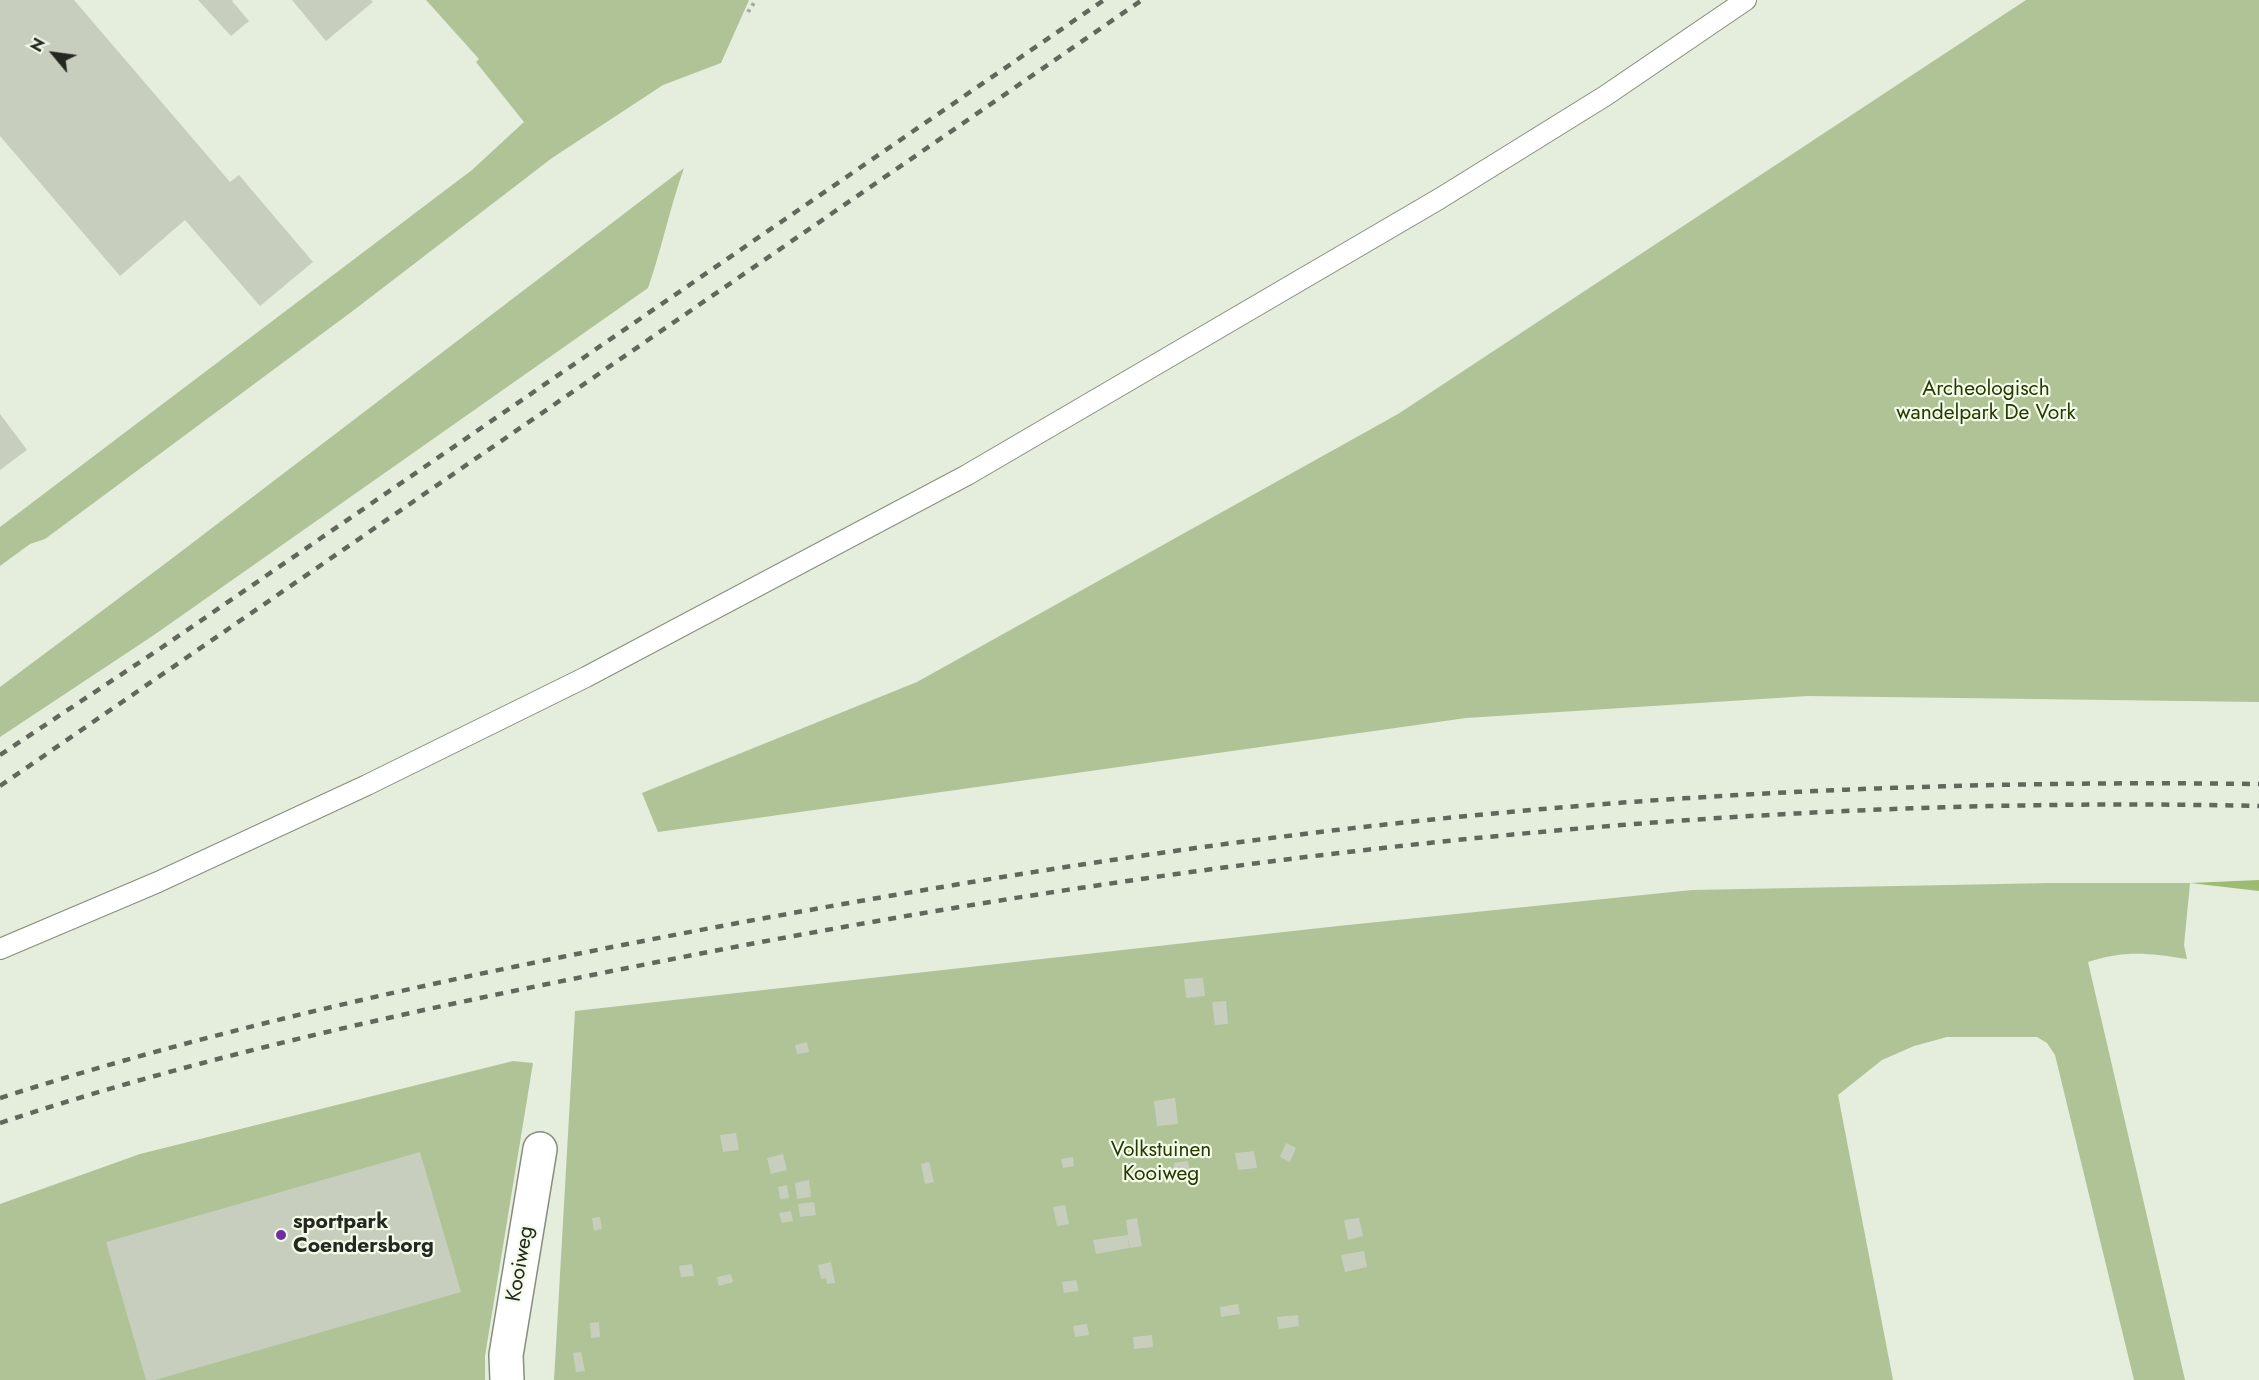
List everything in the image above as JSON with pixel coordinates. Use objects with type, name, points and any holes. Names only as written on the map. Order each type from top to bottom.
[{"type":"street","name":"Kooiweg","points":[[507,1380],[506,1355],[540,1149]]},
{"type":"lane","points":[[0,949],[158,882],[377,780],[646,645],[967,475],[1439,199],[1605,96],[1746,0]]},
{"type":"path","points":[[748,12],[756,0]]},
{"type":"green space","points":[[426,0],[749,0],[721,63],[663,85],[552,158],[354,310],[45,539],[30,544],[0,566],[0,527],[472,170],[524,122],[476,62],[479,59]]},
{"type":"green space","name":"Archeologisch wandelpark De Vork","points":[[2026,0],[2259,0],[2259,702],[1808,696],[1466,718],[658,832],[642,793],[917,682],[1398,414]]},
{"type":"green space","points":[[684,168],[648,288],[154,635],[0,737],[0,687]]},
{"type":"green space","name":"Volkstuinen Kooiweg","points":[[2051,883],[2190,883],[2184,945],[2187,959],[2161,955],[2125,954],[2088,962],[2185,1380],[2134,1380],[2055,1055],[2047,1043],[2037,1037],[1947,1037],[1914,1046],[1882,1060],[1838,1095],[1893,1380],[554,1380],[575,1011],[1338,926],[1692,890]]},
{"type":"green space","name":"sportpark Coendersborg","points":[[513,1061],[533,1063],[485,1356],[485,1380],[0,1380],[0,1204],[140,1154]]},
{"type":"shaded area","points":[[2259,880],[2259,891],[2190,883]]},
{"type":"building","points":[[0,0],[74,0],[230,182],[239,175],[313,262],[260,306],[185,220],[120,276],[0,136]]},
{"type":"building","points":[[198,0],[233,0],[249,21],[231,36]]},
{"type":"building","points":[[292,0],[371,0],[373,2],[326,41]]},
{"type":"building","points":[[0,414],[27,450],[0,470]]},
{"type":"building","points":[[1203,978],[1205,996],[1186,998],[1184,979]]},
{"type":"building","points":[[1226,1001],[1228,1024],[1215,1025],[1212,1002]]},
{"type":"building","points":[[807,1042],[809,1052],[797,1054],[795,1045]]},
{"type":"building","points":[[1175,1098],[1178,1124],[1157,1126],[1154,1101]]},
{"type":"building","points":[[736,1133],[739,1150],[723,1152],[720,1135]]},
{"type":"building","points":[[1286,1143],[1296,1148],[1290,1162],[1280,1157]]},
{"type":"building","points":[[1254,1151],[1257,1168],[1238,1170],[1235,1153]]},
{"type":"building","points":[[420,1152],[461,1292],[155,1380],[146,1380],[106,1242]]},
{"type":"building","points":[[783,1154],[787,1170],[771,1174],[767,1158]]},
{"type":"building","points":[[1073,1157],[1074,1166],[1063,1168],[1061,1159]]},
{"type":"building","points":[[1188,1161],[1190,1173],[1175,1175],[1174,1163]]},
{"type":"building","points":[[929,1162],[934,1182],[925,1184],[921,1164]]},
{"type":"building","points":[[809,1180],[811,1197],[797,1199],[795,1183]]},
{"type":"building","points":[[787,1185],[789,1198],[780,1199],[778,1187]]},
{"type":"building","points":[[814,1202],[816,1215],[800,1217],[798,1204]]},
{"type":"building","points":[[1065,1205],[1069,1224],[1057,1226],[1053,1207]]},
{"type":"building","points":[[791,1211],[793,1221],[782,1223],[779,1213]]},
{"type":"building","points":[[600,1217],[602,1229],[594,1231],[592,1218]]},
{"type":"building","points":[[1137,1218],[1142,1246],[1130,1248],[1128,1238],[1129,1248],[1096,1254],[1093,1240],[1128,1235],[1126,1220]]},
{"type":"building","points":[[1359,1218],[1363,1236],[1348,1240],[1344,1220]]},
{"type":"building","points":[[1364,1251],[1367,1267],[1345,1272],[1341,1255]]},
{"type":"building","points":[[831,1262],[835,1283],[827,1284],[826,1278],[821,1279],[818,1265]]},
{"type":"building","points":[[692,1264],[694,1276],[681,1277],[679,1266]]},
{"type":"building","points":[[731,1274],[733,1282],[719,1286],[717,1277]]},
{"type":"building","points":[[1076,1280],[1079,1291],[1064,1293],[1062,1282]]},
{"type":"building","points":[[1238,1304],[1240,1314],[1221,1317],[1220,1307]]},
{"type":"building","points":[[1298,1315],[1299,1326],[1279,1329],[1277,1317]]},
{"type":"building","points":[[599,1322],[600,1337],[591,1338],[590,1323]]},
{"type":"building","points":[[1087,1324],[1089,1335],[1075,1337],[1073,1326]]},
{"type":"building","points":[[1152,1335],[1153,1347],[1134,1349],[1133,1337]]},
{"type":"building","points":[[581,1352],[585,1371],[576,1372],[573,1353]]},
{"type":"railway","points":[[0,755],[161,648],[1104,0]]},
{"type":"railway","points":[[0,786],[1142,0]]},
{"type":"railway","points":[[0,1098],[179,1045],[270,1022],[360,1000],[543,961],[885,897],[1044,870],[1203,847],[1475,815],[1699,797],[2035,784],[2259,784]]},
{"type":"railway","points":[[0,1123],[85,1096],[257,1049],[430,1009],[693,955],[887,919],[1081,888],[1276,861],[1472,838],[1668,822],[1865,810],[2062,805],[2259,806]]},
{"type":"place","name":"sportpark Coendersborg","points":[[281,1235]]}]
